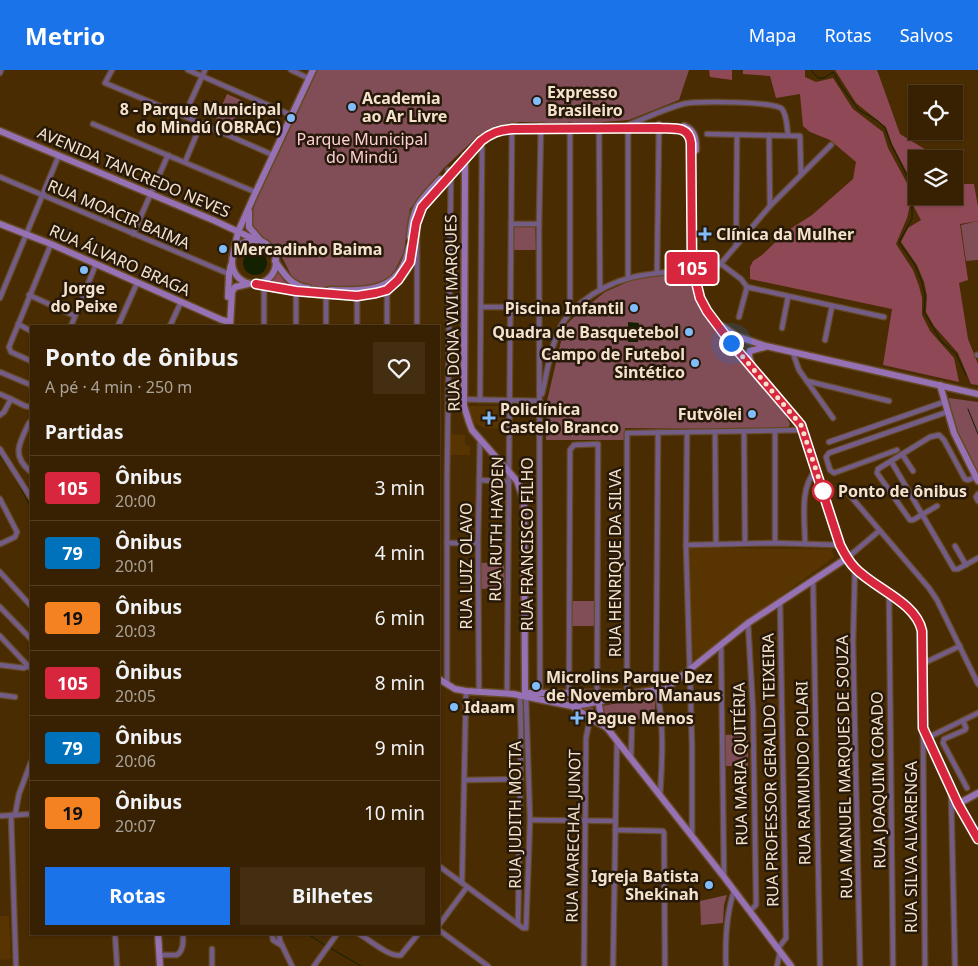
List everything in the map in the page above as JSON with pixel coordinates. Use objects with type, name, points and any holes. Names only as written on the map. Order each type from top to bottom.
[{"type":"main road","points":[[230,324],[229,274],[238,232],[290,116],[313,70]]},
{"type":"main road","points":[[259,241],[242,244],[232,258],[232,266],[236,275],[252,284],[326,292],[376,293],[398,280],[410,262],[415,215],[465,155],[489,134],[512,127],[659,126],[683,129],[689,134],[690,138],[694,270],[707,311],[804,430],[840,545],[847,558],[855,568],[911,611],[920,624],[922,631],[923,728],[958,804],[975,830],[978,839]]},
{"type":"main road","name":"AVENIDA TANCREDO NEVES","points":[[0,131],[259,241]]},
{"type":"main road","name":"RUA DONA VIVI MARQUES","points":[[465,155],[464,400],[468,422],[480,440],[517,481],[522,493],[525,511],[522,695]]},
{"type":"main road","points":[[230,311],[233,289],[238,286],[266,280],[270,277],[275,267],[273,252],[259,241],[248,227],[248,216],[254,195]]},
{"type":"main road","name":"RUA ÁLVARO BRAGA","points":[[0,224],[51,244],[181,302],[220,323],[230,324]]},
{"type":"main road","points":[[275,262],[296,288]]},
{"type":"main road","points":[[698,286],[710,310],[726,330],[744,339],[793,353],[977,394]]},
{"type":"main road","points":[[752,368],[748,355],[750,351],[766,346]]},
{"type":"main road","points":[[940,385],[959,445],[977,479]]},
{"type":"main road","points":[[522,695],[572,706],[620,697],[657,693],[748,623],[847,558]]},
{"type":"main road","points":[[440,680],[456,689],[466,691],[522,695],[657,693]]},
{"type":"main road","points":[[555,702],[558,693]]},
{"type":"main road","points":[[597,694],[599,711],[607,728],[780,949],[796,966]]},
{"type":"main road","points":[[572,706],[591,720],[607,728]]},
{"type":"main road","points":[[958,804],[978,793]]},
{"type":"main road","points":[[734,891],[754,907],[790,966]]},
{"type":"main road","points":[[158,935],[160,966]]},
{"type":"street","points":[[112,70],[105,84],[273,155]]},
{"type":"street","points":[[188,70],[290,116]]},
{"type":"street","points":[[184,116],[205,70]]},
{"type":"street","points":[[291,70],[308,78]]},
{"type":"street","points":[[628,277],[628,126],[687,103],[762,103],[775,104],[782,108],[788,135]]},
{"type":"street","points":[[93,124],[185,162],[254,195]]},
{"type":"street","points":[[185,162],[201,124]]},
{"type":"street","points":[[599,126],[600,290]]},
{"type":"street","points":[[657,272],[659,126]]},
{"type":"street","name":"RUA RUTH HAYDEN","points":[[508,694],[512,127]]},
{"type":"street","name":"RUA FRANCISCO FILHO","points":[[540,694],[539,224],[542,127]]},
{"type":"street","points":[[570,127],[570,313]]},
{"type":"street","points":[[707,134],[788,135],[800,137],[801,175]]},
{"type":"street","points":[[736,246],[737,135]]},
{"type":"street","points":[[769,135],[770,206]]},
{"type":"street","points":[[480,140],[480,400]]},
{"type":"street","points":[[698,286],[720,264],[770,206],[831,145]]},
{"type":"street","points":[[0,298],[59,155]]},
{"type":"street","points":[[133,234],[168,155]]},
{"type":"street","points":[[447,684],[450,172]]},
{"type":"street","name":"RUA MOACIR BAIMA","points":[[0,177],[229,274]]},
{"type":"street","points":[[415,215],[417,325]]},
{"type":"street","points":[[511,224],[539,224]]},
{"type":"street","points":[[30,360],[11,352],[9,346],[51,244]]},
{"type":"street","points":[[71,325],[96,264]]},
{"type":"street","points":[[720,264],[741,279],[746,287],[884,317]]},
{"type":"street","points":[[448,399],[540,401],[556,337],[564,320],[570,313],[600,290],[628,277],[657,272],[694,270]]},
{"type":"street","points":[[118,325],[137,283]]},
{"type":"street","points":[[264,286],[264,325]]},
{"type":"street","points":[[387,287],[387,325]]},
{"type":"street","points":[[739,317],[746,287]]},
{"type":"street","points":[[296,288],[296,325]]},
{"type":"street","points":[[326,292],[326,325]]},
{"type":"street","points":[[357,293],[357,325]]},
{"type":"street","points":[[30,295],[75,316]]},
{"type":"street","points":[[782,328],[788,297]]},
{"type":"street","points":[[170,325],[181,302]]},
{"type":"street","points":[[825,340],[832,306]]},
{"type":"street","points":[[481,307],[510,307]]},
{"type":"street","points":[[18,324],[30,330]]},
{"type":"street","points":[[793,353],[799,370],[833,418]]},
{"type":"street","points":[[0,372],[30,385]]},
{"type":"street","points":[[807,381],[889,401]]},
{"type":"street","points":[[0,394],[30,407]]},
{"type":"street","points":[[0,415],[4,412],[11,399]]},
{"type":"street","points":[[829,442],[944,402]]},
{"type":"street","points":[[898,450],[834,473],[831,472],[826,457],[829,453],[947,412]]},
{"type":"street","points":[[30,422],[18,449],[20,458],[30,471]]},
{"type":"street","points":[[660,795],[662,765],[657,693],[658,432],[744,433],[804,430]]},
{"type":"street","name":"RUA HENRIQUE DA SILVA","points":[[627,693],[628,433],[658,432]]},
{"type":"street","points":[[687,432],[686,545],[692,745],[692,836]]},
{"type":"street","points":[[715,432],[716,544]]},
{"type":"street","points":[[775,432],[775,543]]},
{"type":"street","points":[[744,433],[746,543]]},
{"type":"street","points":[[937,506],[910,520],[877,473],[878,469],[930,437],[939,435],[944,440],[965,479],[977,479]]},
{"type":"street","name":"RUA LUIZ OLAVO","points":[[479,692],[478,542],[480,440]]},
{"type":"street","points":[[569,693],[570,450],[574,445],[598,444],[597,694]]},
{"type":"street","points":[[0,449],[30,496]]},
{"type":"street","points":[[902,454],[913,471]]},
{"type":"street","points":[[891,461],[954,569],[958,570],[978,558]]},
{"type":"street","points":[[805,544],[805,496],[809,480],[816,470]]},
{"type":"street","points":[[479,480],[509,482]]},
{"type":"street","points":[[847,492],[929,588],[978,684]]},
{"type":"street","points":[[978,494],[976,497],[978,501]]},
{"type":"street","points":[[0,499],[18,530],[15,537],[0,544]]},
{"type":"street","points":[[847,558],[879,531]]},
{"type":"street","points":[[447,543],[478,542]]},
{"type":"street","points":[[686,545],[746,543],[840,545]]},
{"type":"street","points":[[956,546],[966,565]]},
{"type":"street","name":"RUA MANUEL MARQUES DE SOUZA","points":[[855,568],[853,642],[860,966]]},
{"type":"street","points":[[0,572],[30,605]]},
{"type":"street","name":"RUA RAIMUNDO POLARI","points":[[813,579],[820,966]]},
{"type":"street","name":"RUA JOAQUIM CORADO","points":[[888,594],[893,966]]},
{"type":"street","name":"RUA PROFESSOR GERALDO TEIXEIRA","points":[[780,601],[786,938],[780,949]]},
{"type":"street","points":[[0,606],[30,638]]},
{"type":"street","name":"RUA MARIA QUITÉRIA","points":[[748,623],[753,710],[754,907]]},
{"type":"street","points":[[0,636],[30,666],[24,668],[0,665]]},
{"type":"street","points":[[720,644],[724,877]]},
{"type":"street","points":[[922,664],[960,646]]},
{"type":"street","points":[[462,883],[466,691]]},
{"type":"street","points":[[0,695],[15,697]]},
{"type":"street","name":"RUA JUDITH MOTTA","points":[[522,695],[530,820],[528,926],[526,928],[518,924],[522,695]]},
{"type":"street","name":"RUA MARECHAL JUNOT","points":[[584,966],[586,738],[587,728],[599,711]]},
{"type":"street","points":[[927,738],[978,713]]},
{"type":"street","points":[[631,758],[632,721]]},
{"type":"street","points":[[963,721],[965,730],[944,739],[943,743],[967,788]]},
{"type":"street","name":"RUA SILVA ALVARENGA","points":[[923,728],[925,966]]},
{"type":"street","points":[[613,966],[617,740]]},
{"type":"street","points":[[16,966],[13,815],[30,765]]},
{"type":"street","points":[[465,780],[521,779]]},
{"type":"street","points":[[951,789],[955,966]]},
{"type":"street","points":[[0,816],[30,814]]},
{"type":"street","points":[[530,820],[615,820]]},
{"type":"street","points":[[615,830],[663,831],[665,835],[665,966]]},
{"type":"street","points":[[440,867],[518,924]]},
{"type":"street","points":[[440,924],[467,887]]},
{"type":"street","points":[[726,966],[727,922],[729,906],[734,891]]},
{"type":"street","points":[[440,931],[488,966]]},
{"type":"street","points":[[116,935],[117,966]]},
{"type":"street","points":[[159,955],[180,954],[184,935]]},
{"type":"street","points":[[272,935],[273,940],[282,946]]},
{"type":"street","points":[[278,935],[292,966]]},
{"type":"street","points":[[314,966],[336,935]]},
{"type":"street","points":[[361,935],[391,955],[398,956],[401,955],[417,935]]},
{"type":"street","points":[[212,949],[212,966]]},
{"type":"street","points":[[777,966],[780,949]]},
{"type":"shaded area","points":[[709,70],[732,70],[732,80],[710,77]]},
{"type":"shaded area","points":[[743,70],[805,70],[805,77],[816,82],[833,78],[853,109],[883,132],[888,148],[908,185],[908,205],[910,205],[907,218],[896,244],[913,270],[919,286],[922,298],[922,315],[930,331],[954,358],[959,382],[883,365],[892,309],[750,279],[750,267],[753,261],[787,231],[812,215],[853,179],[856,162],[830,140],[810,132],[803,126],[800,94],[776,98],[770,76],[743,74]]},
{"type":"shaded area","points":[[835,70],[877,70],[900,134],[926,150],[908,150],[908,174],[892,144],[886,127],[856,103]]},
{"type":"shaded area","points":[[963,183],[974,184],[978,207],[978,221],[960,224],[968,280],[959,283],[968,339],[978,364],[978,385],[971,384],[958,353],[934,326],[926,312],[927,296],[924,282],[917,265],[901,242],[908,228],[921,220],[914,205],[963,205]]},
{"type":"shaded area","points":[[255,251],[264,254],[267,263],[264,272],[255,275],[246,272],[243,263],[246,254]]},
{"type":"shaded area","points":[[276,267],[284,281],[294,289],[262,284],[270,280]]},
{"type":"shaded area","points":[[628,322],[639,323],[638,342],[628,342]]},
{"type":"shaded area","name":"Policlínica Castelo Branco","points":[[468,406],[507,406],[508,429],[484,428],[471,421]]},
{"type":"shaded area","points":[[450,434],[465,435],[465,445],[470,446],[470,455],[450,455]]},
{"type":"shaded area","points":[[689,548],[832,549],[834,557],[690,663]]},
{"type":"shaded area","points":[[0,916],[9,916],[11,959],[0,960]]},
{"type":"green space","name":"Parque Municipal do Mindú","points":[[316,70],[689,70],[679,100],[629,120],[578,124],[520,122],[495,126],[477,137],[444,168],[410,209],[404,252],[391,278],[383,284],[354,290],[305,288],[295,284],[277,249],[258,235],[252,226],[252,216],[258,194],[310,78]]},
{"type":"green space","points":[[227,94],[243,101],[229,133],[213,126]]},
{"type":"green space","points":[[978,221],[978,260],[966,261],[961,225]]},
{"type":"green space","points":[[514,225],[535,225],[536,250],[514,250]]},
{"type":"green space","points":[[662,275],[690,275],[702,308],[785,414],[790,424],[787,430],[625,428],[624,440],[546,440],[547,401],[562,337],[567,324],[605,292],[632,280]]},
{"type":"green space","points":[[949,398],[978,402],[978,475],[959,440],[946,401]]},
{"type":"green space","points":[[504,562],[505,588],[480,589],[480,563]]},
{"type":"green space","points":[[570,601],[594,601],[594,626],[570,626]]},
{"type":"green space","points":[[536,696],[591,700],[591,703],[586,704],[587,708],[593,708],[594,711],[603,710],[603,706],[622,702],[655,701],[655,720],[605,718],[603,711],[594,712],[591,717],[576,709],[585,708],[585,704],[558,703]]},
{"type":"green space","points":[[748,734],[748,766],[723,766],[723,735]]},
{"type":"green space","points":[[727,895],[724,905],[723,923],[701,925],[700,901]]},
{"type":"waterway","points":[[811,70],[818,78],[824,78],[833,72],[859,110],[878,121],[885,128],[910,182],[913,198],[912,219],[899,242],[915,265],[922,282],[925,296],[924,312],[941,341],[956,354],[966,375]]},
{"type":"waterway","points":[[968,409],[978,434]]},
{"type":"waterway","points":[[0,456],[30,505]]},
{"type":"waterway","points":[[310,935],[326,946]]},
{"type":"waterway","points":[[330,948],[361,966]]},
{"type":"bus line","name":"105","points":[[256,284],[296,291],[357,296],[387,290],[398,280],[410,262],[417,218],[422,207],[481,141],[489,134],[499,130],[659,128],[683,129],[686,131],[689,134],[691,143],[692,270],[700,298],[707,311],[731,343],[804,430],[840,545],[847,558],[862,575],[904,604],[917,618],[922,631],[923,728],[958,804],[978,839]]},
{"type":"place","name":"Expresso Brasileiro","points":[[537,101]]},
{"type":"place","name":"Academia ao Ar Livre","points":[[352,107]]},
{"type":"place","name":"8 - Parque Municipal do Mindú (OBRAC)","points":[[291,118]]},
{"type":"place","name":"Clínica da Mulher","points":[[705,234]]},
{"type":"place","name":"Mercadinho Baima","points":[[223,249]]},
{"type":"place","name":"Jorge do Peixe","points":[[84,270]]},
{"type":"place","name":"Piscina Infantil","points":[[634,308]]},
{"type":"place","name":"Quadra de Basquetebol","points":[[689,332]]},
{"type":"place","name":"Campo de Futebol Sintético","points":[[695,363]]},
{"type":"place","name":"Futvôlei","points":[[752,414]]},
{"type":"place","name":"Policlínica Castelo Branco","points":[[489,418]]},
{"type":"place","name":"Ponto de ônibus","points":[[823,491]]},
{"type":"place","name":"Microlins Parque Dez de Novembro Manaus","points":[[536,686]]},
{"type":"place","name":"Idaam","points":[[454,707]]},
{"type":"place","name":"Pague Menos","points":[[577,718]]},
{"type":"place","name":"Igreja Batista Shekinah","points":[[709,885]]},
{"type":"route","points":[[731,343],[801,425],[823,491]]}]
